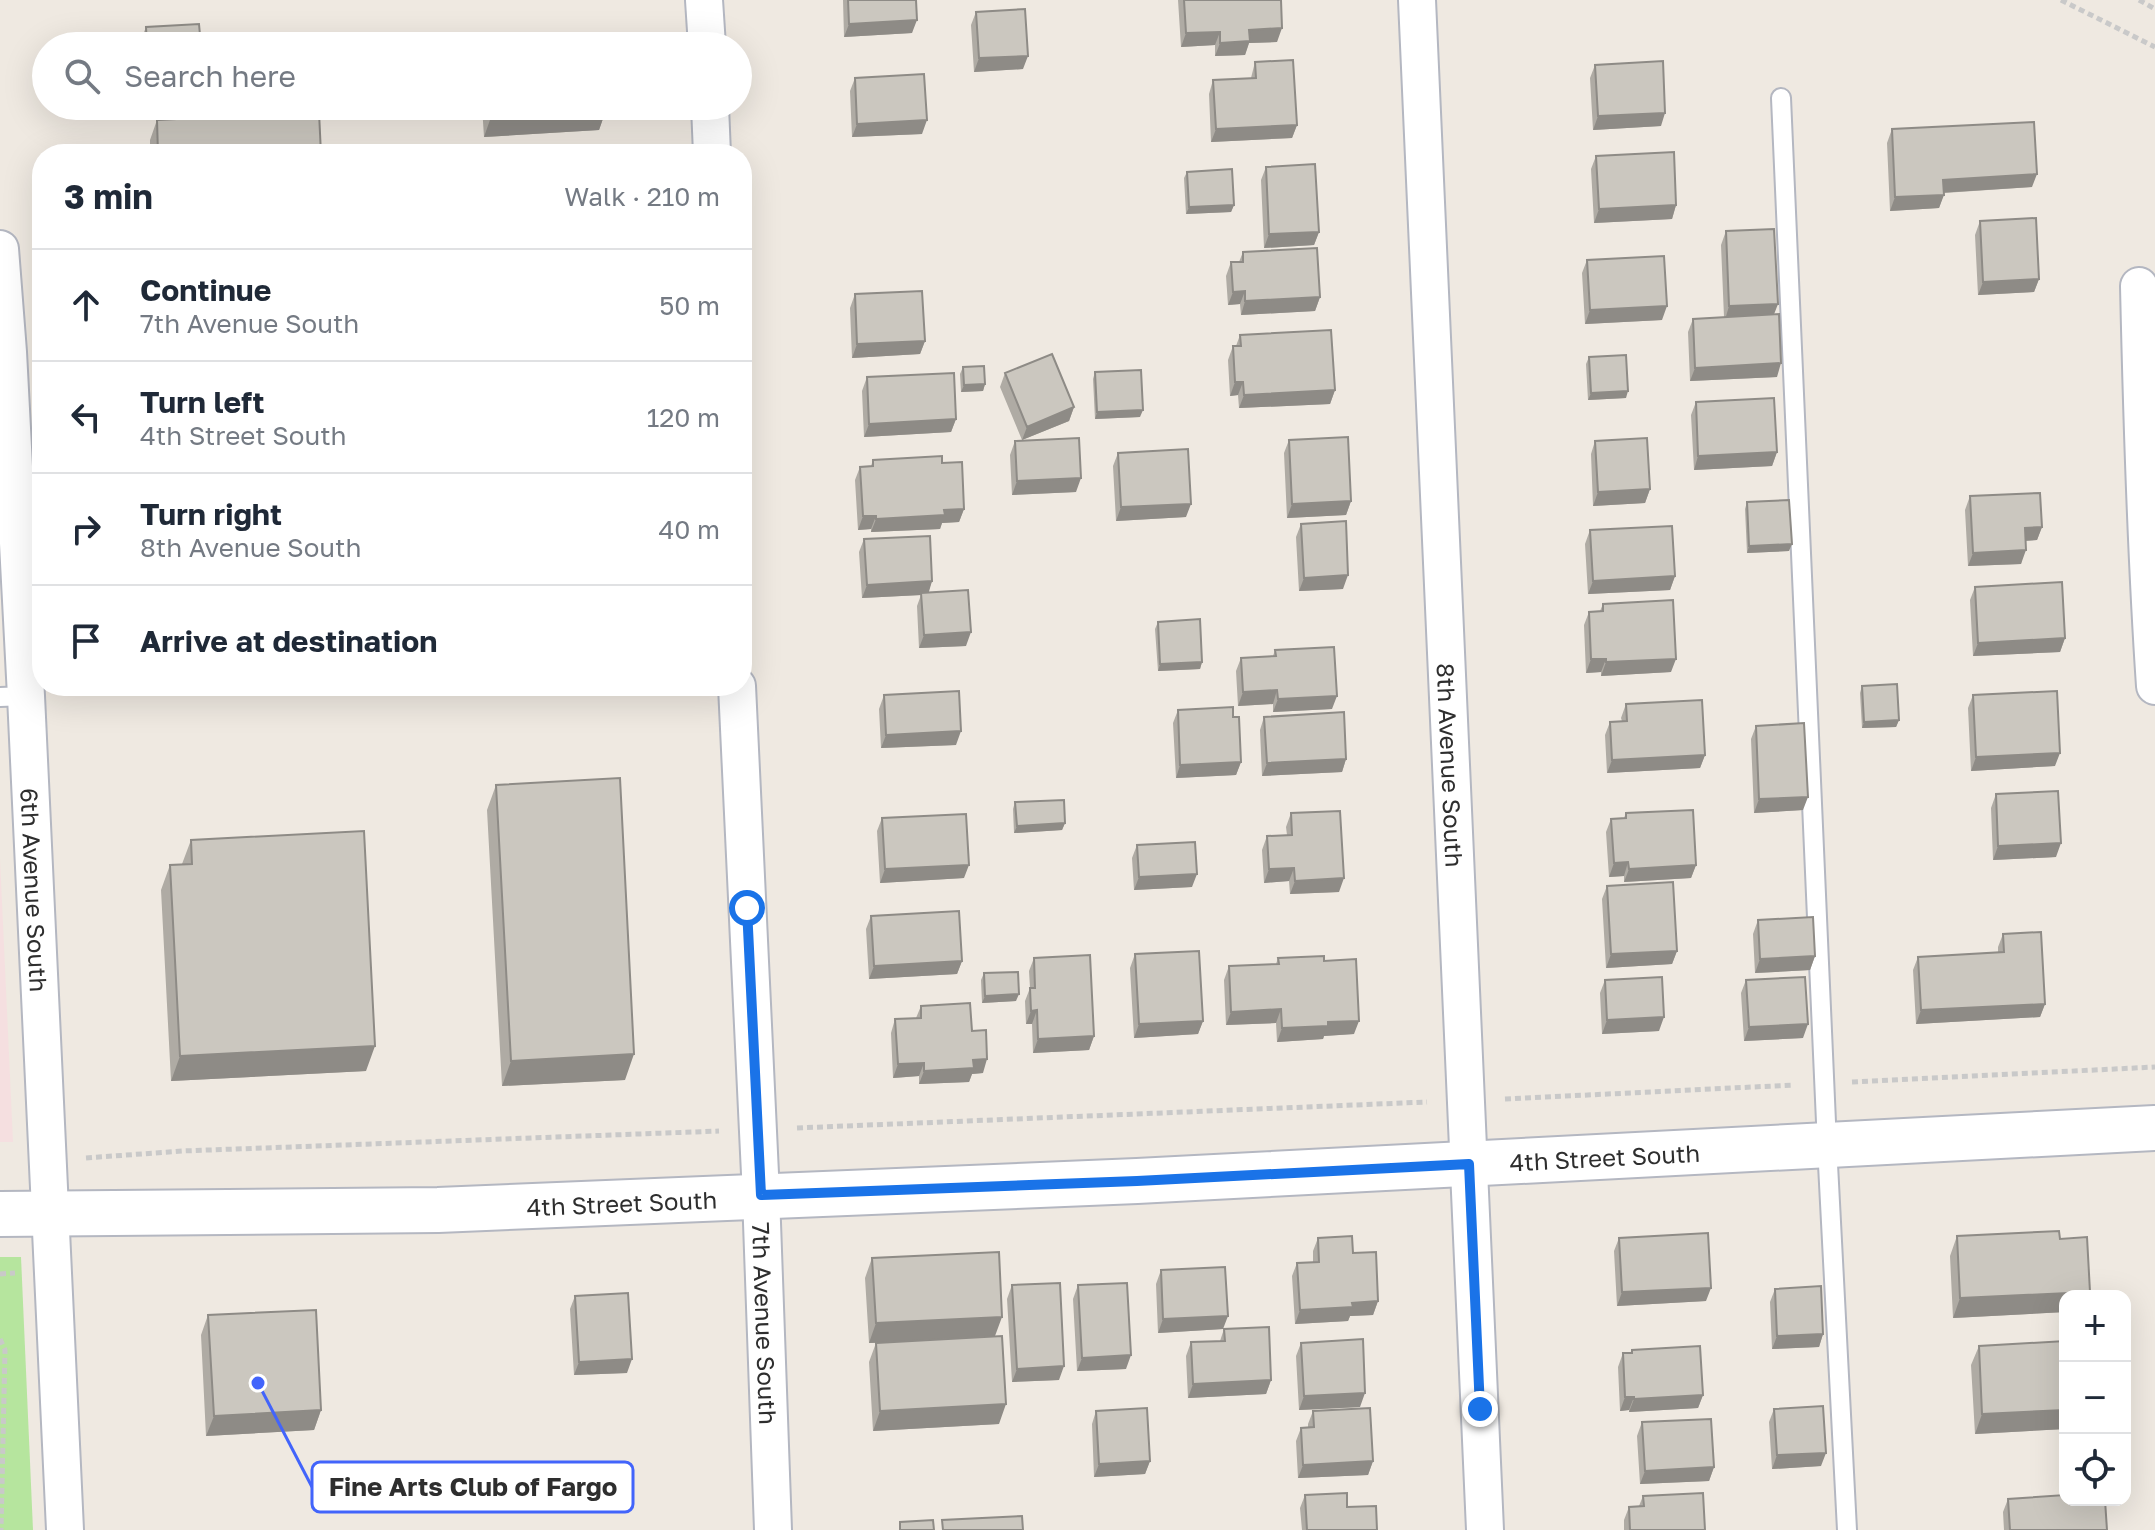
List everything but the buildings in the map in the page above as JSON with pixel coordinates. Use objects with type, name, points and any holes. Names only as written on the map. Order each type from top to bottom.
[{"type":"street","points":[[704,0],[706,32]]},
{"type":"street","name":"8th Avenue South","points":[[1417,0],[1485,1530]]},
{"type":"street","points":[[711,120],[712,144]]},
{"type":"street","name":"6th Avenue South","points":[[0,249],[8,352],[13,697],[51,1213],[65,1530]]},
{"type":"street","points":[[2139,286],[2144,505],[2155,686]]},
{"type":"street","name":"7th Avenue South","points":[[737,696],[773,1530]]},
{"type":"street","name":"4th Street South","points":[[0,1214],[438,1210],[1137,1181],[2155,1128]]},
{"type":"lane","points":[[1781,98],[1847,1530]]},
{"type":"path","points":[[2061,0],[2155,47]]},
{"type":"path","points":[[2139,0],[2155,9]]},
{"type":"path","points":[[2145,1068],[2155,1067]]},
{"type":"path","points":[[790,1128],[1434,1102]]},
{"type":"path","points":[[86,1158],[182,1151],[725,1131]]},
{"type":"path","points":[[0,1274],[18,1273]]},
{"type":"path","points":[[0,1339],[5,1350],[1,1530]]},
{"type":"shaded area","points":[[0,859],[13,1142],[0,1142]]},
{"type":"green space","points":[[0,1257],[21,1257],[33,1530],[0,1530]]},
{"type":"place","name":"Fine Arts Club of Fargo","points":[[258,1383]]},
{"type":"route","points":[[747,908],[761,1195],[1137,1181],[1469,1164],[1480,1409]]}]
